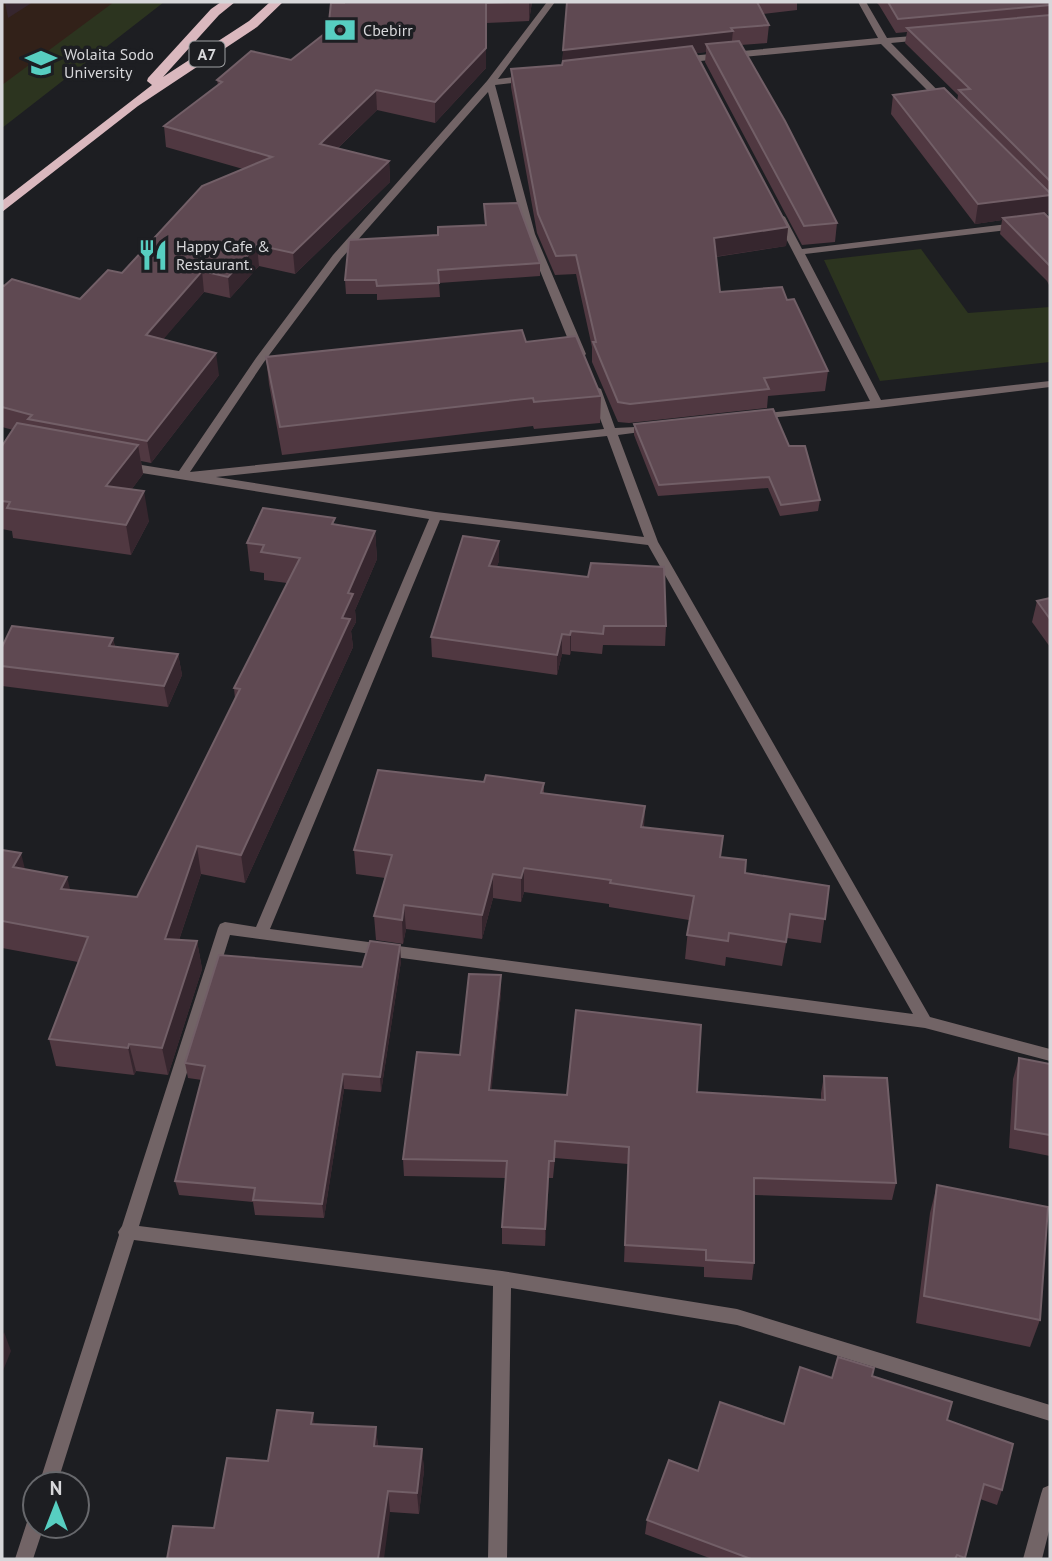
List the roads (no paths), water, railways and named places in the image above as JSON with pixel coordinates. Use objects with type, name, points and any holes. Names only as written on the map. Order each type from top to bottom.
[{"type":"highway","name":"A7","points":[[133,103],[215,12],[229,2]]},
{"type":"highway","name":"A7","points":[[2,208],[133,103],[253,24],[277,2]]},
{"type":"street","points":[[181,477],[260,360],[337,257],[490,83],[551,2]]},
{"type":"street","points":[[862,2],[884,41],[953,110]]},
{"type":"street","points":[[667,62],[940,36]]},
{"type":"street","points":[[695,58],[701,70]]},
{"type":"street","points":[[490,83],[544,77]]},
{"type":"street","points":[[490,83],[530,234],[613,432],[652,542],[925,1022]]},
{"type":"street","points":[[773,204],[878,405]]},
{"type":"street","points":[[799,252],[1050,222]]},
{"type":"street","points":[[745,418],[1050,384]]},
{"type":"street","points":[[181,477],[666,427]]},
{"type":"street","points":[[104,462],[181,477],[436,516],[652,542]]},
{"type":"street","points":[[261,934],[436,516]]},
{"type":"street","points":[[52,1470],[225,928],[925,1022],[1050,1055]]},
{"type":"street","points":[[126,1232],[502,1279],[737,1317],[1050,1413]]},
{"type":"street","points":[[497,1559],[502,1279]]},
{"type":"street","points":[[1032,1559],[1050,1494]]},
{"type":"street","points":[[24,1559],[30,1540]]},
{"type":"place","name":"Cbebirr","points":[[340,30]]},
{"type":"place","name":"Wolaita Sodo University","points":[[41,63]]},
{"type":"place","name":"Happy Cafe & Restaurant.","points":[[153,255]]}]
